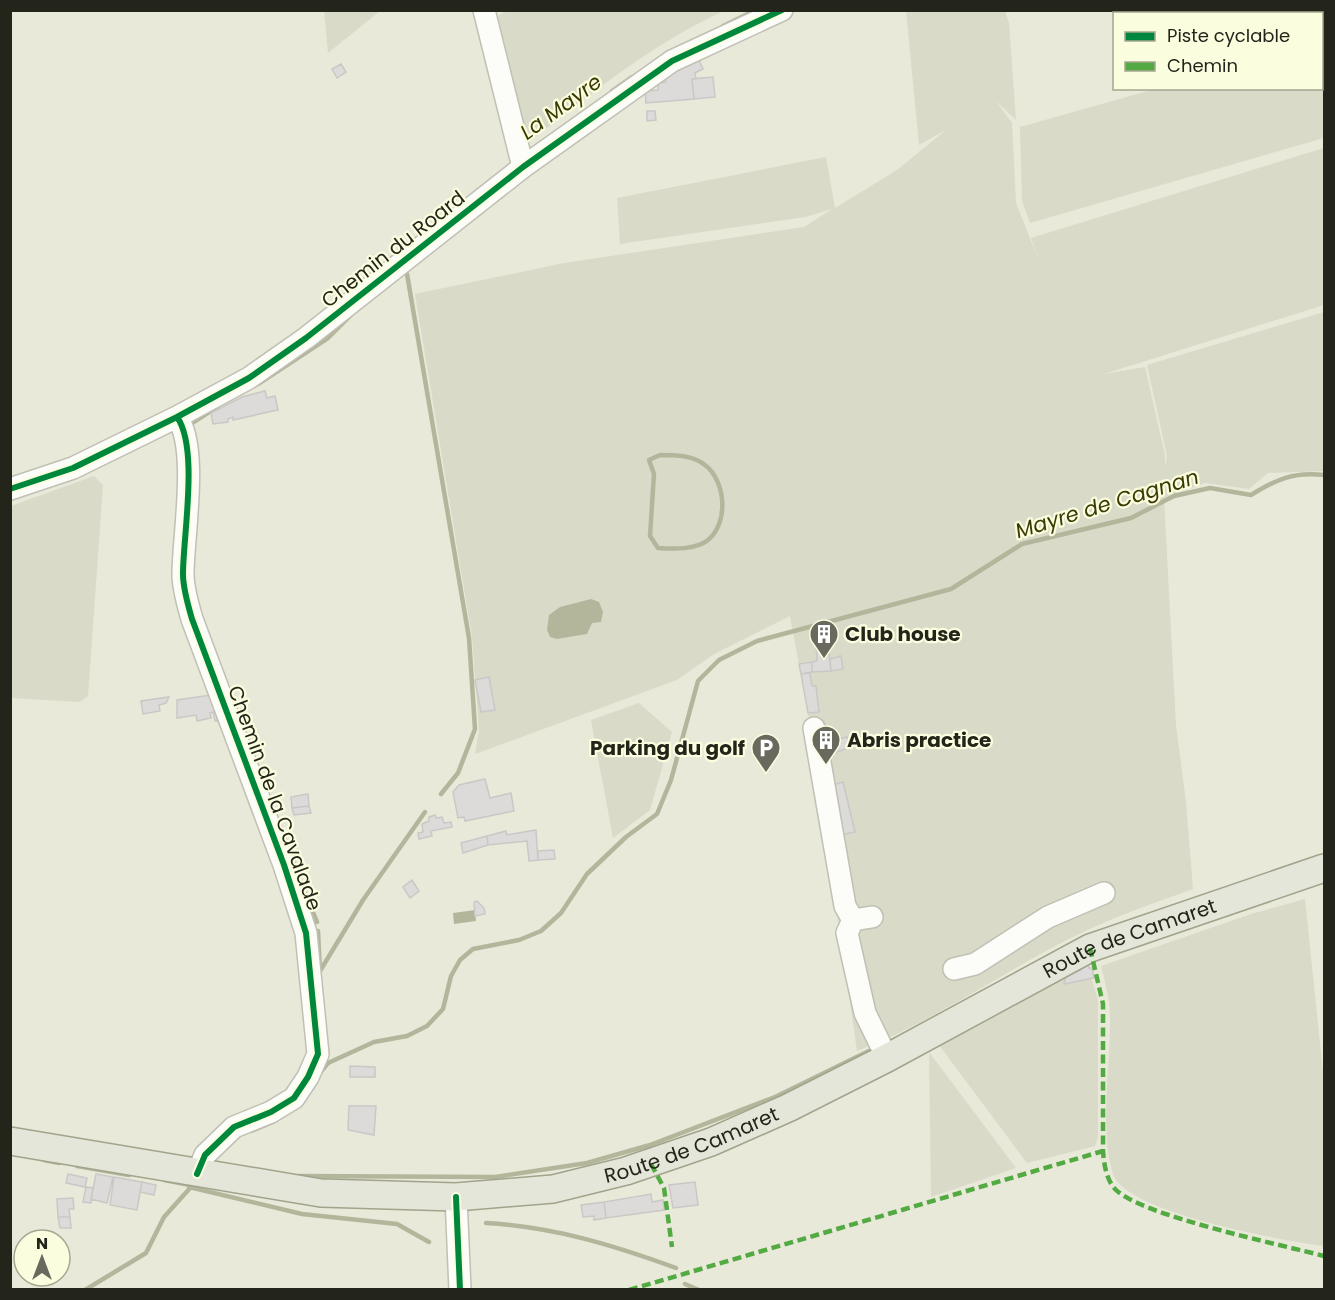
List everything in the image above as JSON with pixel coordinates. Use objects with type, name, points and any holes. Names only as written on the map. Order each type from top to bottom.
[{"type":"main road","name":"Route de Camaret","points":[[10,1141],[214,1177],[349,1195],[456,1197],[553,1189],[651,1164],[711,1142],[788,1108],[887,1058],[1090,948],[1324,868]]},
{"type":"street","points":[[484,10],[523,166]]},
{"type":"street","name":"Chemin du Roard","points":[[10,489],[73,468],[177,417],[249,378],[306,338],[523,166],[672,61],[782,10]]},
{"type":"street","name":"Chemin de la Cavalade","points":[[177,417],[184,434],[189,493],[183,574],[186,596],[192,620],[284,864],[306,933],[318,1054],[308,1077],[294,1098],[271,1112],[234,1128],[205,1155],[214,1177]]},
{"type":"street","points":[[814,728],[845,906],[862,919],[847,933],[865,1013],[887,1058]]},
{"type":"street","points":[[954,969],[975,964],[1048,917],[1104,893]]},
{"type":"street","points":[[456,1197],[460,1290]]},
{"type":"shaded area","points":[[324,10],[380,10],[380,11],[328,53]]},
{"type":"shaded area","points":[[508,10],[724,11],[645,55],[524,146],[491,20]]},
{"type":"shaded area","points":[[906,11],[1005,11],[1009,23],[1016,120],[996,101],[1012,123],[1016,203],[1039,261],[1031,238],[1324,148],[1324,305],[1104,374],[1145,367],[1165,455],[1165,467],[1167,456],[1147,365],[1324,312],[1324,471],[1268,473],[1249,489],[1205,483],[1164,498],[1176,725],[1186,802],[1193,889],[1088,930],[1046,951],[940,1012],[857,1051],[808,713],[790,616],[714,654],[677,680],[475,754],[479,731],[472,637],[415,294],[564,263],[804,227],[832,209],[805,217],[620,244],[617,198],[826,157],[835,208],[897,170],[946,130],[919,145]]},
{"type":"shaded area","points":[[1323,40],[1324,138],[1030,223],[1022,201],[1020,127],[1151,90],[1323,90]]},
{"type":"shaded area","points":[[94,476],[103,485],[88,696],[80,702],[11,698],[11,506]]},
{"type":"shaded area","points":[[591,599],[599,602],[603,612],[601,622],[592,623],[587,634],[557,639],[550,637],[547,630],[549,615],[560,607]]},
{"type":"shaded area","points":[[639,703],[672,732],[650,810],[613,838],[591,720]]},
{"type":"shaded area","points":[[1305,899],[1324,1082],[1324,1246],[1209,1223],[1146,1201],[1124,1188],[1113,1174],[1107,1138],[1110,1015],[1101,966],[1251,914]]},
{"type":"shaded area","points":[[475,910],[476,921],[454,924],[453,913]]},
{"type":"shaded area","points":[[1085,958],[1098,1000],[1098,1137],[1095,1146],[1027,1163],[936,1041]]},
{"type":"shaded area","points":[[929,1052],[1016,1168],[931,1197]]},
{"type":"building","points":[[698,58],[703,69],[695,73],[696,79],[692,79],[694,99],[646,103],[645,91],[658,90],[658,83],[666,82],[665,73]]},
{"type":"building","points":[[341,64],[346,72],[337,78],[332,69]]},
{"type":"building","points":[[713,77],[715,97],[694,99],[692,79]]},
{"type":"building","points":[[647,111],[655,111],[656,120],[647,121]]},
{"type":"building","points":[[265,391],[267,398],[275,396],[278,410],[233,420],[233,417],[228,419],[228,422],[213,424],[211,413],[242,397]]},
{"type":"building","name":"Club house","points":[[816,645],[828,645],[831,671],[812,672],[812,662],[817,661]]},
{"type":"building","points":[[841,656],[843,669],[831,671],[830,659]]},
{"type":"building","points":[[812,662],[812,672],[801,674],[799,664]]},
{"type":"building","points":[[810,673],[812,686],[816,686],[819,712],[808,713],[801,674]]},
{"type":"building","points":[[489,677],[495,710],[481,712],[475,680]]},
{"type":"building","points":[[211,695],[213,705],[219,705],[222,720],[215,721],[213,712],[210,713],[211,718],[197,721],[196,715],[177,718],[177,700]]},
{"type":"building","points":[[169,697],[166,703],[159,705],[160,711],[143,714],[141,701]]},
{"type":"building","points":[[847,737],[851,747],[828,755],[823,743]]},
{"type":"building","points":[[485,779],[490,798],[511,793],[514,811],[465,821],[464,817],[458,818],[453,792],[459,785]]},
{"type":"building","points":[[843,782],[855,832],[839,835],[833,785]]},
{"type":"building","points":[[308,794],[309,806],[292,808],[291,797]]},
{"type":"building","points":[[309,806],[311,813],[294,815],[292,808]]},
{"type":"building","points":[[435,815],[436,818],[442,817],[444,823],[451,822],[452,827],[431,831],[432,836],[419,839],[418,833],[423,832],[422,824]]},
{"type":"building","points":[[536,830],[538,860],[529,861],[527,841],[488,845],[487,836],[506,831],[507,835]]},
{"type":"building","points":[[487,836],[488,845],[463,853],[461,843]]},
{"type":"building","points":[[554,850],[555,859],[538,860],[538,851]]},
{"type":"building","points":[[412,880],[419,891],[410,898],[403,887]]},
{"type":"building","points":[[477,901],[484,908],[485,914],[475,916],[474,902]]},
{"type":"building","points":[[1088,964],[1089,968],[1092,968],[1094,978],[1064,984],[1066,974],[1081,970],[1080,966]]},
{"type":"building","points":[[350,1066],[375,1067],[375,1077],[350,1077]]},
{"type":"building","points":[[349,1106],[376,1106],[374,1135],[348,1130]]},
{"type":"building","points":[[68,1174],[87,1178],[85,1187],[66,1183]]},
{"type":"building","points":[[96,1174],[113,1177],[107,1203],[91,1199]]},
{"type":"building","points":[[114,1177],[142,1182],[137,1210],[110,1205]]},
{"type":"building","points":[[142,1182],[156,1185],[154,1195],[140,1192]]},
{"type":"building","points":[[695,1182],[698,1205],[673,1208],[669,1185]]},
{"type":"building","points":[[86,1187],[93,1188],[91,1203],[83,1202]]},
{"type":"building","points":[[651,1194],[652,1202],[663,1200],[664,1210],[606,1218],[604,1202]]},
{"type":"building","points":[[73,1198],[74,1209],[69,1209],[70,1217],[58,1217],[57,1199]]},
{"type":"building","points":[[604,1202],[606,1218],[594,1220],[594,1216],[583,1217],[581,1205]]},
{"type":"building","points":[[58,1217],[70,1217],[71,1228],[60,1228]]},
{"type":"waterway","name":"La Mayre","points":[[723,26],[756,10]]},
{"type":"waterway","name":"La Mayre","points":[[612,91],[632,77]]},
{"type":"waterway","points":[[407,274],[469,638],[475,729],[458,773],[441,794]]},
{"type":"waterway","name":"La Mayre","points":[[258,384],[328,338],[350,316]]},
{"type":"waterway","name":"La Mayre","points":[[191,429],[192,423],[217,407]]},
{"type":"waterway","points":[[660,455],[695,459],[705,465],[717,481],[722,502],[719,523],[715,533],[697,546],[658,548],[650,536],[654,474],[649,460],[660,455]]},
{"type":"waterway","name":"Mayre de Cagnan","points":[[319,1074],[328,1063],[374,1042],[407,1036],[427,1026],[443,1009],[451,976],[460,960],[473,949],[519,940],[541,931],[561,913],[587,874],[626,837],[657,814],[671,780],[698,681],[719,660],[757,641],[951,589],[1022,544],[1131,518],[1174,496],[1210,488],[1251,495],[1286,478],[1313,474],[1324,475]]},
{"type":"waterway","points":[[320,971],[363,900],[425,812]]},
{"type":"waterway","name":"La Mayre","points":[[302,887],[317,922]]},
{"type":"waterway","name":"La Mayre","points":[[318,931],[320,971]]},
{"type":"waterway","points":[[298,1176],[495,1177],[587,1163],[650,1145],[775,1097],[875,1048]]},
{"type":"waterway","name":"Mayre de Cagnan","points":[[251,1131],[273,1122]]},
{"type":"waterway","name":"Mayre de Cagnan","points":[[44,1160],[59,1163]]},
{"type":"waterway","name":"Mayre de Cagnan","points":[[77,1166],[129,1175]]},
{"type":"waterway","name":"Mayre de Cagnan","points":[[164,1180],[190,1185]]},
{"type":"waterway","points":[[189,1187],[302,1214],[397,1224],[429,1242]]},
{"type":"waterway","points":[[85,1290],[146,1253],[164,1217],[191,1187]]},
{"type":"waterway","points":[[486,1223],[536,1228],[583,1238],[676,1268]]},
{"type":"waterway","points":[[685,1284],[699,1290]]},
{"type":"marked path","points":[[1090,948],[1103,1004],[1104,1161],[1109,1181],[1115,1189],[1130,1199],[1182,1219],[1324,1256]]},
{"type":"marked path","points":[[629,1290],[1103,1151]]},
{"type":"marked path","points":[[651,1164],[664,1188],[672,1247]]},
{"type":"cycle path","points":[[10,489],[73,468],[177,417],[249,378],[306,338],[523,167],[672,61],[782,10]]},
{"type":"cycle path","points":[[177,417],[184,431],[189,470],[183,574],[186,597],[192,619],[284,865],[306,933],[318,1054],[308,1077],[294,1098],[271,1112],[234,1127],[205,1155],[197,1174]]},
{"type":"cycle path","points":[[456,1197],[460,1290]]},
{"type":"place","name":"Club house","points":[[824,660]]},
{"type":"place","name":"Abris practice","points":[[826,766]]},
{"type":"place","name":"Parking du golf","points":[[766,774]]}]
